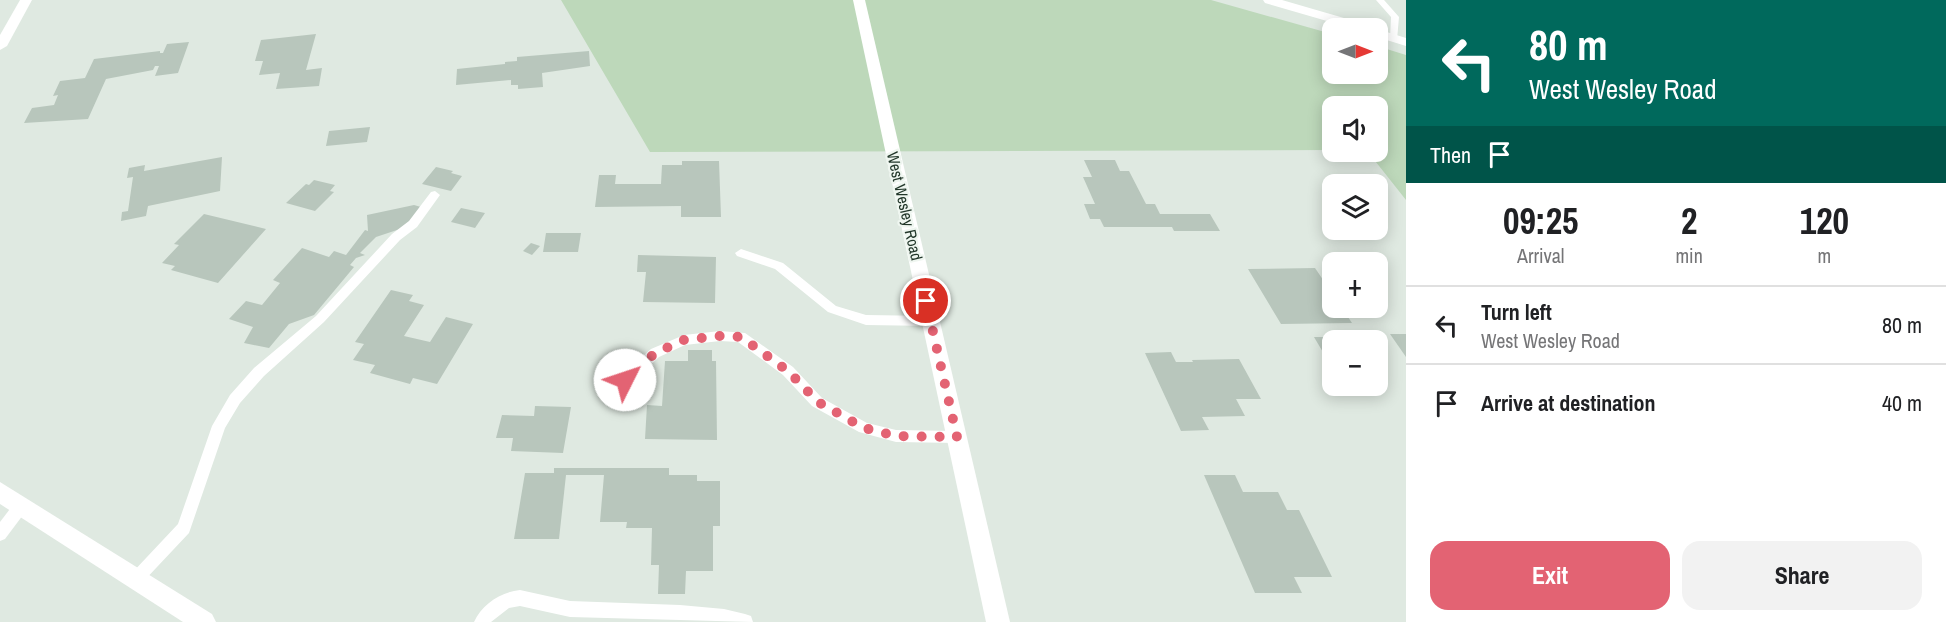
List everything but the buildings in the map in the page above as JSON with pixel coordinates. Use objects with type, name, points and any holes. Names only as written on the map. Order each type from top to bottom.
[{"type":"street","points":[[0,46],[26,0]]},
{"type":"street","name":"West Wesley Road","points":[[859,0],[998,622]]},
{"type":"street","points":[[1269,0],[1329,18]]},
{"type":"street","points":[[0,492],[204,622]]},
{"type":"lane","points":[[1380,0],[1395,17],[1400,40]]},
{"type":"lane","points":[[136,579],[184,528],[219,426],[235,399],[259,372],[320,319],[396,237],[413,224],[435,195]]},
{"type":"lane","points":[[741,253],[779,266],[832,309],[866,320],[931,321]]},
{"type":"lane","points":[[625,380],[655,353],[684,340],[720,336],[741,337],[788,371],[818,402],[864,428],[896,436],[957,437]]},
{"type":"lane","points":[[0,534],[21,506]]},
{"type":"lane","points":[[482,622],[486,615],[502,604],[519,598],[566,609],[702,614],[745,622]]},
{"type":"green space","points":[[561,0],[1211,0],[1322,31],[1322,84],[1388,84],[1388,49],[1406,55],[1406,200],[1388,177],[1388,174],[1385,174],[1376,162],[1388,162],[1388,96],[1322,96],[1322,150],[650,152]]},
{"type":"route","points":[[625,380],[655,353],[684,340],[720,336],[741,337],[788,371],[818,402],[864,428],[896,436],[957,437],[926,301]]}]
